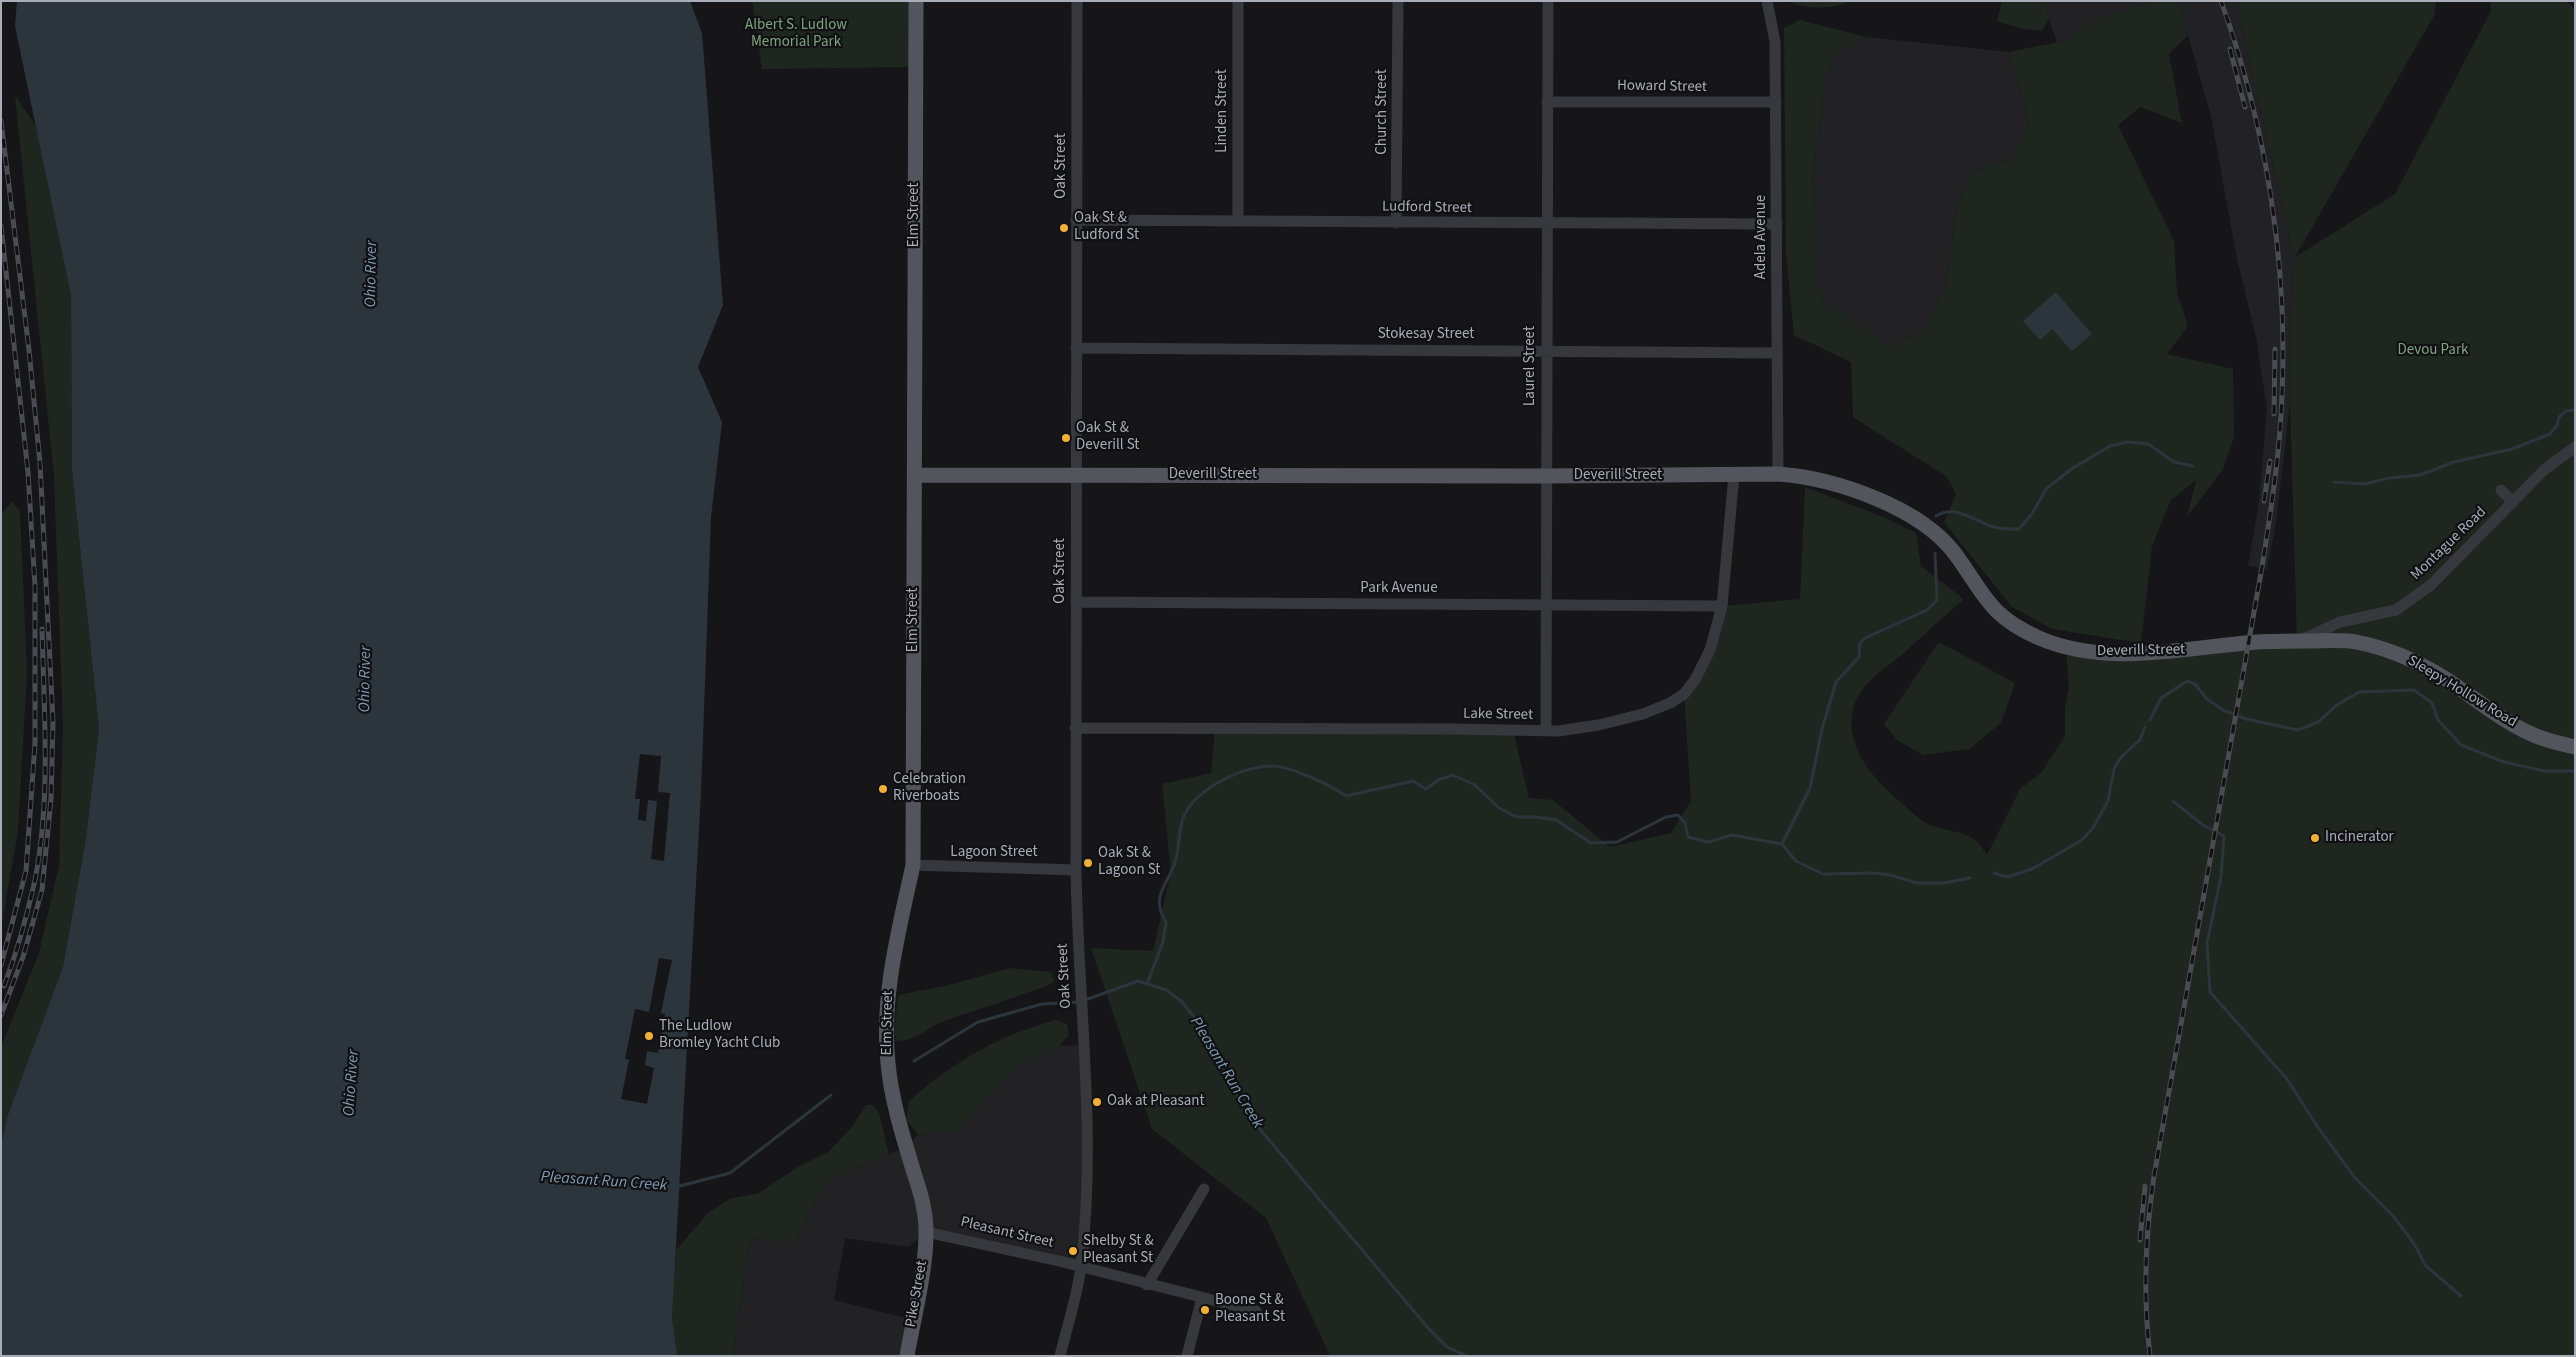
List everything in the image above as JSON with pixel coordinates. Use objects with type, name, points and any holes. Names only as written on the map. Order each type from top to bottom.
[{"type":"main road","name":"Elm Street","points":[[916,1],[913,865],[888,994],[888,1062],[901,1133],[924,1210],[926,1232]]},
{"type":"main road","name":"Deverill Street","points":[[915,475],[1546,476],[1778,474],[1808,476],[1858,491],[1894,508],[1937,536],[1955,553],[1986,601],[2010,624],[2066,647],[2084,652],[2130,654],[2174,652],[2259,642]]},
{"type":"main road","name":"Sleepy Hollow Road","points":[[2259,642],[2354,641],[2397,654],[2445,679],[2491,710],[2535,736],[2575,747]]},
{"type":"main road","name":"Pike Street","points":[[907,1356],[926,1232]]},
{"type":"street","name":"Oak Street","points":[[1060,1356],[1081,1267],[1088,1140],[1087,1078],[1081,1012],[1076,870],[1077,1]]},
{"type":"street","name":"Linden Street","points":[[1238,1],[1238,221]]},
{"type":"street","name":"Church Street","points":[[1396,223],[1398,1]]},
{"type":"street","name":"Laurel Street","points":[[1546,730],[1548,1]]},
{"type":"street","name":"Adela Avenue","points":[[1767,1],[1775,42],[1778,474]]},
{"type":"street","name":"Howard Street","points":[[1547,102],[1776,102]]},
{"type":"street","name":"Ludford Street","points":[[1076,220],[1777,224]]},
{"type":"street","name":"Stokesay Street","points":[[1076,348],[1776,353]]},
{"type":"street","name":"Montague Road","points":[[2297,641],[2340,622],[2396,610],[2431,585],[2544,470],[2575,447]]},
{"type":"street","name":"Lake Street","points":[[1076,728],[1546,730],[1578,729],[1643,714],[1670,703],[1684,694],[1695,680],[1710,650],[1722,606],[1734,475]]},
{"type":"street","points":[[2501,490],[2513,502]]},
{"type":"street","name":"Park Avenue","points":[[1076,602],[1722,606]]},
{"type":"street","name":"Lagoon Street","points":[[913,865],[1076,870]]},
{"type":"street","points":[[1147,1285],[1204,1189]]},
{"type":"street","name":"Pleasant Street","points":[[926,1232],[940,1233],[1256,1311]]},
{"type":"street","points":[[1187,1356],[1202,1298]]},
{"type":"shaded area","points":[[2042,1],[2156,1],[2091,21],[2068,40],[2057,42]]},
{"type":"shaded area","points":[[2178,1],[2236,1],[2294,258],[2289,367],[2290,403],[2276,523],[2267,569],[2248,566],[2259,502],[2267,409],[2256,337],[2237,259],[2211,116]]},
{"type":"shaded area","points":[[1867,37],[2009,52],[2029,123],[2011,159],[1971,173],[1957,205],[1946,285],[1925,330],[1888,347],[1838,311],[1825,305],[1817,283],[1818,230],[1812,181],[1825,82],[1835,53]]},
{"type":"shaded area","points":[[1084,1045],[1081,1267],[926,1232],[909,1247],[845,1238],[834,1300],[913,1320],[907,1356],[733,1356],[750,1238],[793,1244],[822,1188],[835,1177],[906,1147],[918,1135],[958,1131],[1016,1067],[1059,1046]]},
{"type":"green space","name":"Albert S. Ludlow Memorial Park","points":[[752,1],[916,1],[915,67],[762,69]]},
{"type":"green space","points":[[1789,1],[1851,1],[1836,5],[1811,7]]},
{"type":"green space","points":[[2002,1],[2042,1],[2049,19],[2042,31],[2022,29],[1997,21]]},
{"type":"green space","points":[[2156,1],[2178,1],[2188,35],[2169,54],[2182,123],[2140,107],[2118,125],[2174,241],[2177,293],[2188,326],[2167,354],[2233,369],[2234,437],[2223,469],[2187,517],[2196,480],[2171,500],[2152,546],[2141,643],[2052,629],[2012,607],[1944,522],[1956,494],[1947,477],[1853,417],[1851,362],[1794,335],[1786,255],[1784,28],[1800,20],[1867,37],[1835,53],[1825,82],[1812,181],[1818,230],[1817,283],[1825,305],[1838,311],[1888,347],[1925,330],[1946,285],[1957,205],[1971,173],[2011,159],[2029,123],[2009,52],[2068,40],[2091,21]]},
{"type":"green space","name":"Devou Park","points":[[2236,1],[2436,1],[2435,14],[2295,257],[2395,194],[2491,11],[2490,1],[2567,1],[2575,10],[2575,1356],[1330,1356],[1266,1218],[1152,1129],[1091,948],[1153,951],[1171,872],[1162,784],[1211,773],[1215,728],[1513,730],[1529,798],[1553,800],[1610,847],[1671,833],[1691,801],[1684,694],[1690,688],[1722,606],[1800,599],[1805,487],[1883,517],[1916,533],[1921,566],[1964,599],[1902,655],[1875,676],[1862,690],[1852,712],[1853,736],[1857,748],[1870,771],[1888,791],[1926,823],[1967,836],[1981,846],[1987,855],[2020,789],[2041,773],[2065,736],[2065,707],[2069,688],[2066,647],[2084,652],[2297,641],[2289,367],[2294,258]]},
{"type":"green space","points":[[15,95],[36,126],[71,296],[72,471],[99,728],[86,838],[63,967],[7,1117],[1,1146],[1,1047],[39,953],[59,865],[63,727],[54,477]]},
{"type":"green space","points":[[12,501],[20,511],[27,672],[18,831],[1,928],[1,515]]},
{"type":"green space","points":[[1939,642],[2015,683],[2001,723],[1969,749],[1923,755],[1897,740],[1884,724]]},
{"type":"green space","points":[[1010,968],[1051,972],[1054,982],[1043,988],[944,1021],[911,1039],[898,1041],[894,1034],[898,995],[945,986]]},
{"type":"green space","points":[[1056,1020],[1067,1024],[1069,1035],[1059,1046],[1016,1067],[958,1131],[918,1135],[906,1120],[909,1101],[960,1062],[996,1042],[1035,1026]]},
{"type":"green space","points":[[866,1105],[873,1105],[879,1113],[889,1154],[835,1177],[822,1188],[793,1244],[750,1238],[733,1356],[667,1356],[672,1319],[676,1250],[708,1213],[729,1199],[759,1193],[798,1167],[828,1152],[851,1128]]},
{"type":"water","name":"Ohio River","points":[[17,1],[690,1],[702,33],[723,305],[698,367],[722,422],[711,517],[701,792],[672,1319],[677,1356],[1,1356],[1,1146],[7,1117],[63,967],[86,838],[99,728],[72,471],[71,296],[15,26]]},
{"type":"water","points":[[2056,292],[2092,334],[2072,351],[2052,329],[2040,340],[2023,321]]},
{"type":"pier","points":[[640,754],[661,756],[658,792],[670,793],[664,861],[651,859],[657,801],[648,800],[646,821],[638,820],[640,799],[635,799]]},
{"type":"pier","points":[[659,958],[672,960],[661,1013],[665,1014],[658,1053],[647,1051],[645,1065],[654,1068],[647,1104],[621,1099],[629,1060],[625,1059],[635,1009],[649,1012]]},
{"type":"waterway","points":[[2334,482],[2364,484],[2390,478],[2420,475],[2454,462],[2512,449],[2550,434],[2557,425],[2559,417],[2566,411],[2575,410]]},
{"type":"waterway","points":[[1936,516],[1943,513],[1956,512],[1992,526],[2019,529],[2032,514],[2046,489],[2073,468],[2110,446],[2128,442],[2148,444],[2174,462],[2193,466]]},
{"type":"waterway","points":[[1782,844],[1810,788],[1822,729],[1836,682],[1859,657],[1860,643],[1865,638],[1927,610],[1937,600],[1935,553]]},
{"type":"waterway","points":[[2150,720],[2161,698],[2187,681],[2195,684],[2207,699],[2223,710],[2246,719],[2298,730],[2318,722],[2337,705],[2359,692],[2414,690],[2432,703],[2438,720],[2461,745],[2504,762],[2544,771],[2575,771]]},
{"type":"waterway","points":[[1994,873],[2007,877],[2032,869],[2082,840],[2093,828],[2108,801],[2114,769],[2121,757],[2140,740],[2145,727]]},
{"type":"waterway","points":[[1147,984],[1163,942],[1166,922],[1161,913],[1160,897],[1176,859],[1181,828],[1187,810],[1203,793],[1225,779],[1249,769],[1261,767],[1273,766],[1290,769],[1321,782],[1346,796],[1413,781],[1426,789],[1438,780],[1453,775],[1475,785],[1499,808],[1517,817],[1556,820],[1591,843],[1617,842],[1666,817],[1678,815],[1685,823],[1688,837],[1708,842],[1732,835],[1782,844],[1796,861],[1823,874],[1874,873],[1890,875],[1917,883],[1944,883],[1970,878]]},
{"type":"waterway","points":[[2173,801],[2203,825],[2224,836],[2221,877],[2207,943],[2210,992],[2287,1079],[2317,1126],[2355,1178],[2394,1217],[2415,1245],[2425,1265],[2461,1296]]},
{"type":"waterway","name":"Pleasant Run Creek","points":[[1085,1000],[1138,981],[1166,990],[1181,1001],[1195,1018],[1216,1061],[1252,1120],[1429,1329],[1447,1347],[1467,1356]]},
{"type":"waterway","name":"Pleasant Run Creek","points":[[914,1061],[978,1022],[1042,1004],[1079,1002]]},
{"type":"waterway","name":"Pleasant Run Creek","points":[[676,1187],[730,1173],[831,1095]]},
{"type":"railway","points":[[2150,1356],[2146,1311],[2146,1266],[2154,1176],[2262,567],[2275,481],[2281,417],[2283,345],[2281,295],[2271,195],[2250,97],[2237,48],[2221,1]]},
{"type":"railway","points":[[2230,49],[2245,107]]},
{"type":"railway","points":[[1,121],[29,350],[40,463],[53,722],[51,799],[42,890],[23,957],[1,1015]]},
{"type":"railway","points":[[1,226],[28,472],[35,586],[35,743],[26,871],[1,965]]},
{"type":"railway","points":[[2274,414],[2275,349]]},
{"type":"railway","points":[[2264,501],[2270,461]]},
{"type":"railway","points":[[4,986],[25,920],[35,880],[40,849],[45,786],[42,629]]},
{"type":"railway","points":[[2140,1240],[2145,1186]]},
{"type":"place","name":"Oak St & Ludford St","points":[[1064,228]]},
{"type":"place","name":"Oak St & Deverill St","points":[[1066,438]]},
{"type":"place","name":"Celebration Riverboats","points":[[883,789]]},
{"type":"place","name":"Incinerator","points":[[2315,838]]},
{"type":"place","name":"Oak St & Lagoon St","points":[[1088,863]]},
{"type":"place","name":"The Ludlow Bromley Yacht Club","points":[[649,1036]]},
{"type":"place","name":"Oak at Pleasant","points":[[1097,1102]]},
{"type":"place","name":"Shelby St & Pleasant St","points":[[1073,1251]]},
{"type":"place","name":"Boone St & Pleasant St","points":[[1205,1310]]}]
